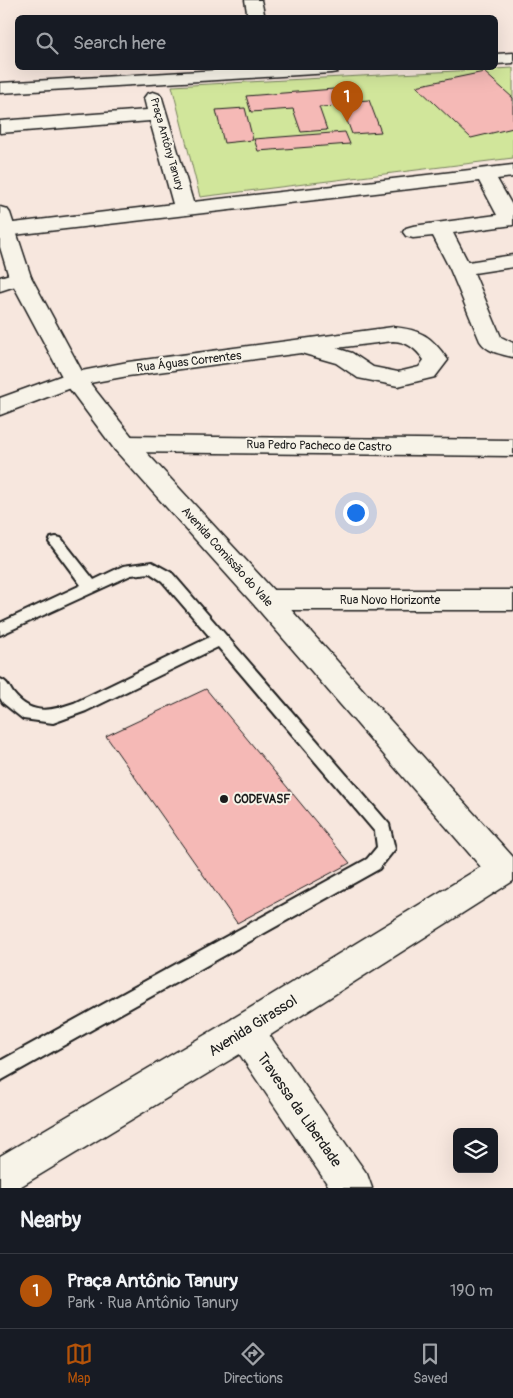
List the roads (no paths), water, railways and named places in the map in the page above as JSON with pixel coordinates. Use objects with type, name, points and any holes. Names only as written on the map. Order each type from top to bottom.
[{"type":"street","points":[[254,0],[256,15]]},
{"type":"street","points":[[498,59],[513,58]]},
{"type":"street","points":[[0,88],[254,70]]},
{"type":"street","name":"Praça Antôny Tanury","points":[[148,79],[185,209]]},
{"type":"street","points":[[0,127],[159,115]]},
{"type":"street","points":[[2,222],[185,209],[513,171]]},
{"type":"street","points":[[413,232],[511,220],[486,174]]},
{"type":"street","name":"Avenida Comissão do Vale","points":[[2,222],[10,280],[74,379],[124,444],[510,873]]},
{"type":"street","points":[[441,230],[491,341],[503,348],[513,350]]},
{"type":"street","points":[[460,269],[513,261]]},
{"type":"street","name":"Rua Águas Correntes","points":[[0,407],[74,379],[128,370],[305,347]]},
{"type":"street","name":"Rua Pedro Pacheco de Castro","points":[[124,444],[513,448]]},
{"type":"street","name":"Rua Novo Horizonte","points":[[266,600],[513,600]]},
{"type":"street","name":"Avenida Girassol","points":[[0,1177],[510,873]]},
{"type":"street","name":"Travessa da Liberdade","points":[[246,1031],[353,1188]]},
{"type":"lane","points":[[56,542],[91,587]]},
{"type":"lane","points":[[0,629],[128,570],[152,567],[167,577],[383,829],[386,849],[374,864],[0,1072]]},
{"type":"lane","points":[[3,695],[29,715],[52,716],[80,707],[220,639]]},
{"type":"place","name":"Praça Antônio Tanury","points":[[347,122]]},
{"type":"place","name":"CODEVASF","points":[[224,799]]}]
